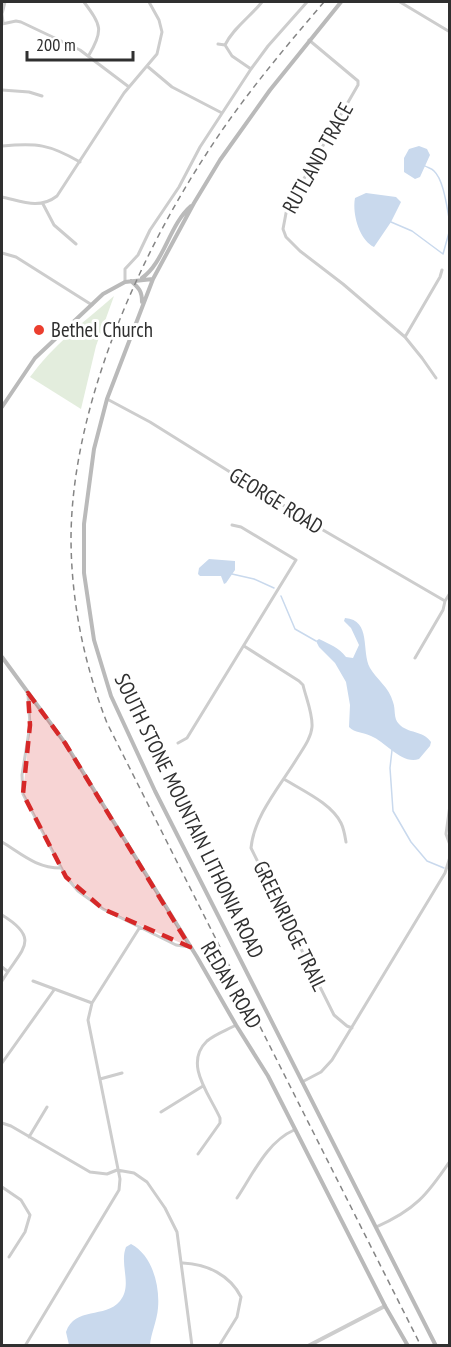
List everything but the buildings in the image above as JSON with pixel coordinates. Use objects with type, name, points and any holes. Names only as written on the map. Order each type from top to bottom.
[{"type":"main road","name":"SOUTH STONE MOUNTAIN LITHONIA ROAD","points":[[341,2],[245,123],[194,203],[153,279],[142,305],[108,399],[92,460],[83,541],[87,604],[98,656],[111,696],[155,791],[436,1346]]},
{"type":"main road","points":[[140,279],[152,271],[184,212],[194,203]]},
{"type":"main road","points":[[2,406],[35,358],[103,294],[128,281],[153,279]]},
{"type":"main road","points":[[128,281],[140,289],[142,305]]},
{"type":"main road","name":"REDAN ROAD","points":[[2,657],[74,757],[268,1076],[385,1306],[408,1346]]},
{"type":"street","points":[[5,2],[2,23],[21,22],[89,55],[129,87]]},
{"type":"street","points":[[84,2],[98,20],[100,30],[89,55]]},
{"type":"street","points":[[2,197],[26,204],[44,204],[57,196],[129,87],[157,54],[162,32],[159,20],[149,2]]},
{"type":"street","points":[[225,45],[233,30],[262,2]]},
{"type":"street","points":[[128,281],[125,269],[138,255],[150,230],[179,187],[200,147],[251,69],[307,2]]},
{"type":"street","points":[[400,2],[450,32]]},
{"type":"street","name":"RUTLAND TRACE","points":[[309,40],[358,81],[358,86],[287,208],[283,229],[286,237],[405,338],[436,378]]},
{"type":"street","points":[[219,44],[225,45]]},
{"type":"street","points":[[225,45],[231,56],[251,69]]},
{"type":"street","points":[[147,66],[172,87],[222,113]]},
{"type":"street","points":[[2,90],[29,92],[42,96]]},
{"type":"street","points":[[2,146],[33,144],[48,146],[80,162]]},
{"type":"street","points":[[44,204],[54,225],[76,244]]},
{"type":"street","points":[[2,253],[16,257],[92,304]]},
{"type":"street","points":[[405,338],[442,270]]},
{"type":"street","name":"GEORGE ROAD","points":[[108,399],[150,422],[322,530],[445,601]]},
{"type":"street","points":[[178,743],[187,738],[296,560],[241,527],[232,525]]},
{"type":"street","points":[[415,658],[443,610],[450,593]]},
{"type":"street","name":"GREENRIDGE TRAIL","points":[[244,646],[303,685],[312,729],[306,744],[267,806],[252,835],[251,848],[334,1015],[352,1028]]},
{"type":"street","points":[[28,693],[30,726],[22,775],[22,794],[72,886],[91,902],[176,945],[190,947]]},
{"type":"street","points":[[284,779],[326,805],[336,815],[342,825],[346,842]]},
{"type":"street","points":[[450,805],[446,834],[450,845]]},
{"type":"street","points":[[2,842],[30,861],[50,868],[61,868]]},
{"type":"street","points":[[302,1082],[321,1072],[332,1060],[445,873],[450,857]]},
{"type":"street","points":[[2,915],[19,926],[25,936],[20,955],[2,981]]},
{"type":"street","points":[[25,1346],[117,1195],[120,1179],[88,1025],[93,1003],[140,927]]},
{"type":"street","points":[[2,968],[7,971]]},
{"type":"street","points":[[33,981],[93,1003]]},
{"type":"street","points":[[2,1063],[54,990]]},
{"type":"street","points":[[198,1154],[220,1123],[220,1118],[203,1086],[197,1063],[202,1048],[213,1037],[236,1025]]},
{"type":"street","points":[[100,1078],[122,1073]]},
{"type":"street","points":[[161,1112],[203,1086]]},
{"type":"street","points":[[29,1137],[47,1107]]},
{"type":"street","points":[[2,1123],[90,1172],[107,1174],[117,1170],[134,1173],[143,1179],[165,1208],[177,1232],[183,1263],[192,1346]]},
{"type":"street","points":[[237,1198],[269,1149],[280,1138],[294,1130]]},
{"type":"street","points":[[376,1227],[414,1206],[432,1187],[450,1161]]},
{"type":"street","points":[[2,1187],[21,1200],[30,1215],[25,1232],[9,1257]]},
{"type":"street","points":[[183,1263],[209,1267],[219,1272],[241,1297],[237,1317],[219,1346]]},
{"type":"street","points":[[308,1346],[385,1306]]},
{"type":"highlighted area","points":[[28,693],[65,743],[190,947],[103,909],[66,877],[23,794],[30,725]]},
{"type":"green space","points":[[114,296],[96,346],[81,409],[30,377],[59,344]]},
{"type":"water","points":[[419,146],[427,149],[430,155],[420,177],[415,179],[404,172],[404,158],[409,149]]},
{"type":"water","points":[[366,193],[396,197],[401,202],[374,247],[364,238],[355,211],[355,198]]},
{"type":"water","points":[[209,559],[235,561],[235,570],[226,583],[224,584],[221,576],[200,576],[198,574],[199,568]]},
{"type":"water","points":[[345,618],[359,624],[362,630],[367,661],[391,697],[397,722],[428,738],[431,742],[419,759],[406,759],[377,739],[349,727],[350,705],[346,682],[335,663],[316,641],[319,639],[337,648],[346,657],[353,658],[359,645],[351,628],[344,621]]},
{"type":"water","points":[[131,1244],[144,1255],[149,1263],[158,1290],[158,1308],[150,1345],[69,1345],[66,1332],[70,1324],[83,1316],[114,1306],[124,1295],[126,1282],[124,1254],[126,1247]]},
{"type":"waterway","points":[[425,166],[433,170],[440,181],[450,223]]},
{"type":"waterway","points":[[391,222],[412,231],[443,254],[450,229]]},
{"type":"waterway","points":[[232,574],[254,579],[274,588]]},
{"type":"waterway","points":[[281,596],[295,629],[316,641]]},
{"type":"waterway","points":[[392,750],[390,768],[393,811],[411,842],[427,861],[444,868]]},
{"type":"railway","points":[[324,2],[262,77],[218,136],[179,198],[133,289],[112,338],[83,438],[74,488],[71,537],[73,585],[80,632],[107,723],[421,1346]]},
{"type":"place","name":"Bethel Church","points":[[39,330]]}]
